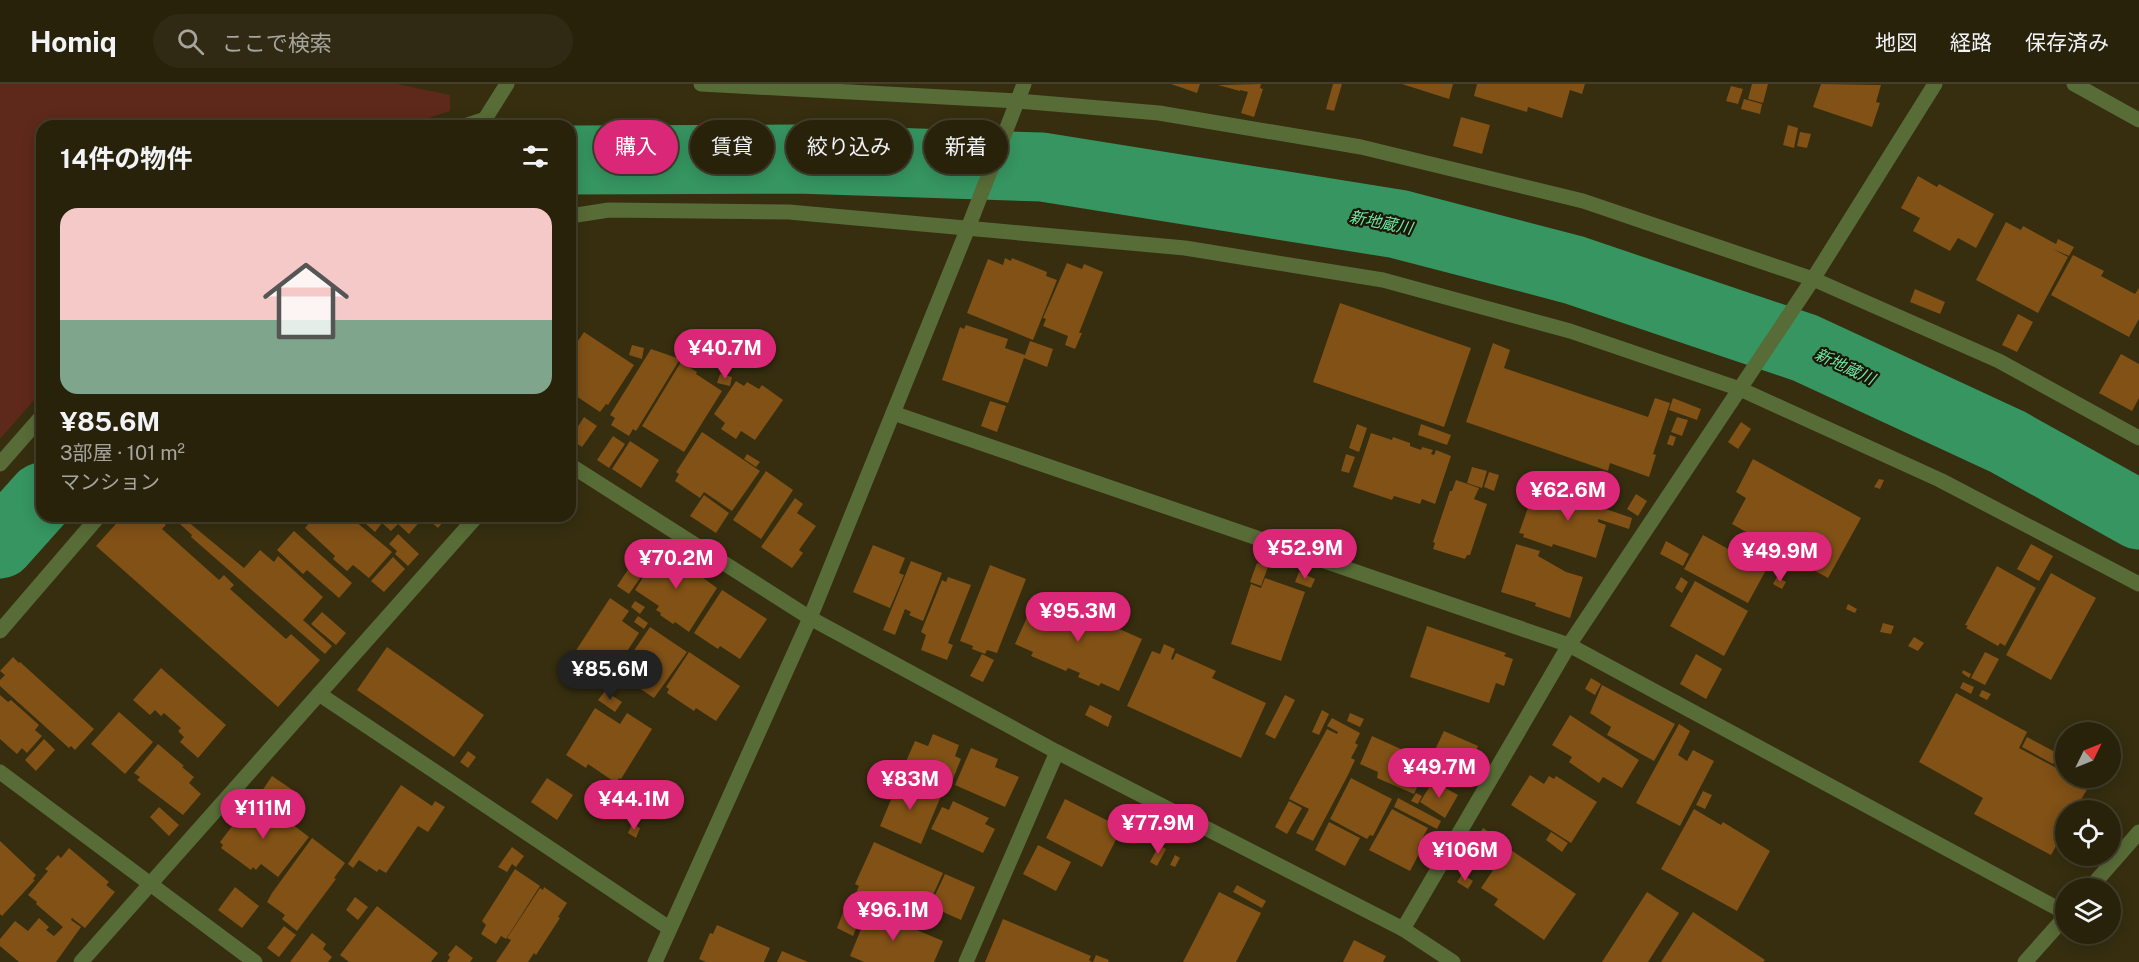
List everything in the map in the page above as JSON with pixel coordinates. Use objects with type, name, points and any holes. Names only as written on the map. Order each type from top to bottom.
[{"type":"street","points":[[482,120],[485,119],[507,84]]},
{"type":"street","points":[[701,84],[1018,100],[1159,113],[1360,147],[1583,201],[1813,279],[1999,360],[2139,438]]},
{"type":"street","points":[[655,962],[810,618],[978,204],[1024,84]]},
{"type":"street","points":[[1403,929],[1569,645],[1813,279],[1935,84]]},
{"type":"street","points":[[2074,84],[2139,120]]},
{"type":"street","points":[[576,215],[609,210],[789,212],[1185,248],[1383,280],[1570,331],[1740,389],[1940,480],[2139,584]]},
{"type":"street","points":[[893,412],[1569,645],[2055,908]]},
{"type":"street","points":[[0,464],[36,423]]},
{"type":"street","points":[[576,469],[810,618],[1057,752],[1403,929],[1453,962]]},
{"type":"street","points":[[0,631],[94,522]]},
{"type":"street","points":[[81,962],[472,522]]},
{"type":"street","points":[[319,694],[669,928]]},
{"type":"street","points":[[966,962],[1057,752]]},
{"type":"street","points":[[0,772],[255,962]]},
{"type":"street","points":[[2099,878],[2139,832]]},
{"type":"street","points":[[2025,962],[2055,927]]},
{"type":"shaded area","points":[[0,84],[397,84],[450,95],[450,111],[422,120],[36,120],[36,398],[0,439]]},
{"type":"building","points":[[1171,84],[1200,84],[1197,93]]},
{"type":"building","points":[[1261,84],[1260,88],[1263,89],[1254,117],[1241,113],[1248,92],[1218,85]]},
{"type":"building","points":[[1333,84],[1342,84],[1334,111],[1326,109]]},
{"type":"building","points":[[1402,84],[1453,84],[1449,99]]},
{"type":"building","points":[[1477,84],[1585,84],[1582,94],[1570,90],[1562,118],[1528,107],[1527,112],[1474,96]]},
{"type":"building","points":[[1752,84],[1768,84],[1763,103],[1748,99]]},
{"type":"building","points":[[1821,84],[1881,85],[1876,102],[1880,103],[1872,127],[1813,107]]},
{"type":"building","points":[[1731,86],[1743,89],[1738,104],[1726,101]]},
{"type":"building","points":[[1744,99],[1762,104],[1760,114],[1741,109]]},
{"type":"building","points":[[1461,117],[1490,125],[1482,154],[1453,146]]},
{"type":"building","points":[[1788,125],[1798,128],[1794,148],[1783,145]]},
{"type":"building","points":[[1800,132],[1811,134],[1807,148],[1797,146]]},
{"type":"building","points":[[1918,176],[1937,187],[1939,184],[1994,214],[1976,248],[1958,238],[1950,251],[1913,231],[1920,218],[1901,208]]},
{"type":"building","points":[[2006,222],[2021,230],[2023,226],[2056,244],[2058,239],[2074,247],[2069,256],[2053,249],[2068,257],[2038,313],[1976,280]]},
{"type":"building","points":[[2073,255],[2104,271],[2101,276],[2135,294],[2139,288],[2139,319],[2129,337],[2051,295]]},
{"type":"building","points":[[1005,258],[1011,261],[1012,258],[1047,272],[1046,276],[1057,280],[1033,340],[967,313],[988,259],[1003,265]]},
{"type":"building","points":[[1067,263],[1082,269],[1084,264],[1103,272],[1075,349],[1065,345],[1068,336],[1043,326],[1046,319],[1043,318]]},
{"type":"building","points":[[1915,289],[1945,302],[1940,314],[1910,302]]},
{"type":"building","points":[[1340,303],[1471,348],[1444,427],[1313,382]]},
{"type":"building","points":[[2018,314],[2033,322],[2017,352],[2002,345]]},
{"type":"building","points":[[966,325],[1008,339],[1005,348],[1025,355],[1030,341],[1053,349],[1047,367],[1024,358],[1008,403],[942,380],[960,327],[964,329]]},
{"type":"building","points":[[584,332],[634,365],[608,405],[606,404],[600,412],[576,396],[576,344]]},
{"type":"building","points":[[1493,343],[1510,350],[1504,368],[1648,417],[1655,398],[1670,403],[1653,454],[1656,455],[1649,477],[1610,463],[1608,471],[1466,422]]},
{"type":"building","points":[[632,345],[644,348],[642,359],[629,355]]},
{"type":"building","points":[[651,349],[680,359],[636,431],[633,429],[629,436],[611,425],[615,418],[610,415]]},
{"type":"building","points":[[2121,354],[2139,364],[2139,398],[2132,411],[2099,393]]},
{"type":"building","points":[[681,362],[722,391],[684,452],[642,426]]},
{"type":"building","points":[[720,374],[732,377],[730,386],[717,383]]},
{"type":"building","points":[[736,381],[744,386],[747,382],[759,389],[762,385],[783,400],[755,440],[741,431],[736,439],[721,429],[725,423],[714,414]]},
{"type":"building","points":[[1673,398],[1701,409],[1697,420],[1669,410]]},
{"type":"building","points":[[990,401],[1006,406],[997,432],[981,426]]},
{"type":"building","points":[[584,417],[597,426],[582,447],[576,443],[576,430]]},
{"type":"building","points":[[1677,417],[1688,420],[1682,436],[1671,432]]},
{"type":"building","points":[[1741,422],[1751,429],[1738,449],[1728,442]]},
{"type":"building","points":[[1357,424],[1367,428],[1359,452],[1349,448]]},
{"type":"building","points":[[1421,424],[1451,435],[1447,445],[1418,435]]},
{"type":"building","points":[[702,432],[760,471],[732,511],[704,492],[700,498],[675,481],[679,474],[676,472]]},
{"type":"building","points":[[1371,433],[1392,440],[1393,437],[1421,450],[1422,447],[1433,450],[1431,454],[1434,455],[1436,450],[1451,456],[1435,504],[1422,499],[1420,504],[1394,496],[1392,500],[1353,487]]},
{"type":"building","points":[[1670,435],[1676,437],[1673,446],[1667,444]]},
{"type":"building","points":[[613,436],[625,444],[609,468],[597,460]]},
{"type":"building","points":[[630,441],[659,460],[641,488],[612,469]]},
{"type":"building","points":[[747,454],[760,462],[756,467],[744,459]]},
{"type":"building","points":[[1346,454],[1355,457],[1349,473],[1341,471]]},
{"type":"building","points":[[1753,459],[1861,518],[1828,578],[1732,524],[1746,498],[1736,492]]},
{"type":"building","points":[[1472,467],[1487,471],[1482,488],[1467,483]]},
{"type":"building","points":[[766,471],[793,490],[761,539],[733,520]]},
{"type":"building","points":[[1489,472],[1499,475],[1494,491],[1484,487]]},
{"type":"building","points":[[1879,479],[1884,480],[1880,489],[1874,487]]},
{"type":"building","points":[[1456,480],[1479,488],[1474,499],[1487,504],[1470,555],[1467,555],[1465,559],[1433,549],[1435,543],[1433,542],[1450,491]]},
{"type":"building","points":[[1522,480],[1533,484],[1529,495],[1517,491]]},
{"type":"building","points":[[1539,486],[1632,518],[1629,529],[1598,519],[1598,522],[1606,525],[1596,558],[1523,537],[1524,534],[1519,533],[1530,502],[1534,503]]},
{"type":"building","points":[[1636,494],[1647,501],[1638,516],[1627,509]]},
{"type":"building","points":[[704,495],[729,513],[716,533],[690,516]]},
{"type":"building","points":[[795,498],[803,504],[797,513],[816,526],[799,550],[803,553],[792,568],[761,547]]},
{"type":"building","points":[[118,522],[163,522],[166,525],[162,529],[219,580],[224,575],[234,585],[230,589],[286,639],[291,634],[320,660],[278,707],[96,546]]},
{"type":"building","points":[[178,522],[188,522],[244,568],[260,550],[274,562],[278,556],[323,597],[303,620],[332,646],[325,654],[191,537],[192,535]]},
{"type":"building","points":[[310,522],[356,522],[392,552],[369,578],[353,565],[347,571],[333,559],[335,556],[305,528]]},
{"type":"building","points":[[364,522],[419,522],[409,534],[398,524],[391,531],[382,523],[375,532]]},
{"type":"building","points":[[431,522],[443,522],[438,528]]},
{"type":"building","points":[[294,531],[352,583],[339,598],[307,570],[303,574],[277,550]]},
{"type":"building","points":[[398,534],[419,554],[408,566],[395,554],[397,551],[389,544]]},
{"type":"building","points":[[1703,535],[1766,570],[1748,603],[1684,569]]},
{"type":"building","points":[[649,539],[661,548],[629,594],[617,586]]},
{"type":"building","points":[[1666,541],[1689,554],[1683,566],[1660,554]]},
{"type":"building","points":[[1516,544],[1540,551],[1538,556],[1566,572],[1583,577],[1570,618],[1535,606],[1536,603],[1501,592]]},
{"type":"building","points":[[2031,544],[2053,556],[2039,581],[2017,569]]},
{"type":"building","points":[[873,545],[905,558],[899,573],[904,575],[890,608],[853,592]]},
{"type":"building","points":[[662,548],[717,588],[689,632],[660,615],[661,613],[656,610],[659,606],[635,590]]},
{"type":"building","points":[[393,557],[405,569],[384,592],[371,581]]},
{"type":"building","points":[[911,561],[942,573],[923,621],[909,615],[911,612],[905,609],[895,635],[883,630]]},
{"type":"building","points":[[1257,563],[1268,567],[1261,586],[1250,582]]},
{"type":"building","points":[[990,565],[1026,579],[997,653],[987,650],[985,654],[960,641]]},
{"type":"building","points":[[1997,566],[2036,588],[2005,646],[2000,643],[1998,646],[1966,628],[1968,626],[1965,625]]},
{"type":"building","points":[[1299,572],[1315,579],[1311,588],[1295,582]]},
{"type":"building","points":[[2051,573],[2096,598],[2051,680],[2006,655]]},
{"type":"building","points":[[948,577],[971,585],[948,643],[953,645],[947,660],[921,650],[926,635],[921,632],[942,580],[946,582]]},
{"type":"building","points":[[1681,577],[1688,582],[1682,593],[1675,588]]},
{"type":"building","points":[[1777,577],[1786,582],[1782,589],[1773,584]]},
{"type":"building","points":[[1265,578],[1305,592],[1281,661],[1231,644],[1251,584],[1261,588]]},
{"type":"building","points":[[1695,581],[1748,611],[1724,656],[1670,626]]},
{"type":"building","points":[[722,590],[767,619],[740,659],[720,646],[718,649],[694,633]]},
{"type":"building","points":[[1038,593],[1142,639],[1119,691],[1101,683],[1099,686],[1078,677],[1080,673],[1068,668],[1066,671],[1031,656],[1033,652],[1015,644]]},
{"type":"building","points":[[610,598],[629,611],[622,621],[639,633],[611,676],[575,652]]},
{"type":"building","points":[[635,601],[645,607],[640,614],[631,607]]},
{"type":"building","points":[[1848,604],[1857,609],[1855,613],[1846,609]]},
{"type":"building","points":[[322,612],[346,633],[336,645],[311,624]]},
{"type":"building","points":[[638,616],[648,623],[644,629],[634,622]]},
{"type":"building","points":[[1883,623],[1894,626],[1891,634],[1880,632]]},
{"type":"building","points":[[1427,626],[1506,653],[1504,656],[1513,659],[1504,686],[1496,683],[1489,703],[1410,677]]},
{"type":"building","points":[[650,627],[687,652],[654,698],[618,674]]},
{"type":"building","points":[[1914,637],[1924,643],[1918,651],[1908,646]]},
{"type":"building","points":[[1164,644],[1175,649],[1171,659],[1173,660],[1176,653],[1216,671],[1212,678],[1266,703],[1241,758],[1127,706],[1152,651],[1160,654]]},
{"type":"building","points":[[387,647],[484,715],[454,757],[357,690]]},
{"type":"building","points":[[689,652],[740,686],[716,721],[696,708],[694,711],[667,693],[669,689],[666,687]]},
{"type":"building","points":[[1985,652],[1999,659],[1985,685],[1971,678]]},
{"type":"building","points":[[982,654],[994,660],[983,682],[970,676]]},
{"type":"building","points":[[1696,654],[1722,669],[1706,699],[1680,684]]},
{"type":"building","points":[[13,657],[94,729],[75,750],[71,746],[69,748],[0,686],[0,680],[5,675],[0,671]]},
{"type":"building","points":[[161,668],[226,725],[198,758],[180,742],[184,737],[178,731],[181,728],[164,713],[161,716],[155,710],[150,715],[133,700]]},
{"type":"building","points":[[1963,670],[1971,674],[1969,678],[1962,673]]},
{"type":"building","points":[[1591,678],[1601,684],[1595,695],[1585,689]]},
{"type":"building","points":[[1963,682],[1974,687],[1971,694],[1960,688]]},
{"type":"building","points":[[1602,685],[1675,724],[1654,761],[1607,735],[1611,727],[1590,713]]},
{"type":"building","points":[[1982,690],[1991,694],[1987,700],[1979,696]]},
{"type":"building","points":[[605,691],[622,702],[615,712],[598,700]]},
{"type":"building","points":[[1956,693],[2027,732],[2019,748],[2055,767],[2055,788],[2088,788],[2081,800],[2055,800],[2055,848],[2051,855],[1974,814],[1983,798],[1919,762]]},
{"type":"building","points":[[0,695],[8,702],[11,700],[39,725],[35,730],[42,736],[27,753],[22,748],[17,754],[0,739]]},
{"type":"building","points":[[1285,695],[1295,700],[1275,739],[1265,734]]},
{"type":"building","points":[[1090,705],[1112,716],[1108,727],[1085,715]]},
{"type":"building","points":[[595,708],[620,724],[627,713],[652,729],[621,779],[619,778],[616,783],[588,764],[586,768],[566,755]]},
{"type":"building","points":[[1322,710],[1329,714],[1319,735],[1312,732]]},
{"type":"building","points":[[119,712],[153,742],[125,774],[91,744]]},
{"type":"building","points":[[1350,713],[1364,719],[1360,727],[1347,721]]},
{"type":"building","points":[[1570,715],[1639,760],[1622,788],[1603,777],[1599,783],[1569,762],[1572,757],[1552,745]]},
{"type":"building","points":[[1332,718],[1360,733],[1355,743],[1358,745],[1351,758],[1355,760],[1313,841],[1296,833],[1309,809],[1289,799],[1327,729],[1337,734],[1338,732],[1327,726]]},
{"type":"building","points":[[1679,724],[1690,731],[1678,755],[1687,761],[1693,750],[1714,761],[1680,826],[1636,803]]},
{"type":"building","points":[[1444,731],[1478,746],[1466,774],[1431,758]]},
{"type":"building","points":[[933,734],[959,745],[955,756],[961,759],[950,786],[904,766],[915,741],[928,746]]},
{"type":"building","points":[[1372,736],[1423,759],[1418,769],[1424,772],[1414,794],[1377,778],[1378,772],[1360,764]]},
{"type":"building","points":[[2027,737],[2055,752],[2055,761],[2053,764],[2022,747]]},
{"type":"building","points":[[44,739],[55,750],[36,771],[25,760]]},
{"type":"building","points":[[158,744],[194,777],[189,783],[201,794],[183,815],[137,780],[140,777],[134,773]]},
{"type":"building","points":[[971,748],[998,759],[995,767],[1019,777],[1005,807],[955,785]]},
{"type":"building","points":[[468,751],[476,757],[468,768],[460,762]]},
{"type":"building","points":[[1530,775],[1544,784],[1549,776],[1554,779],[1556,776],[1597,802],[1571,843],[1511,805]]},
{"type":"building","points":[[272,776],[300,795],[287,813],[260,794]]},
{"type":"building","points":[[547,778],[573,795],[557,820],[531,802]]},
{"type":"building","points":[[900,778],[941,796],[921,844],[880,826]]},
{"type":"building","points":[[1351,778],[1392,799],[1373,836],[1370,835],[1367,839],[1330,819]]},
{"type":"building","points":[[1433,781],[1458,795],[1445,818],[1420,802]]},
{"type":"building","points":[[401,785],[432,806],[435,801],[445,807],[428,832],[418,826],[386,873],[379,869],[377,872],[359,860],[353,868],[348,864]]},
{"type":"building","points":[[1703,791],[1712,795],[1705,809],[1696,805]]},
{"type":"building","points":[[1416,793],[1422,796],[1418,804],[1411,801]]},
{"type":"building","points":[[1398,798],[1441,821],[1437,829],[1394,807]]},
{"type":"building","points":[[1065,799],[1122,828],[1102,867],[1046,838]]},
{"type":"building","points":[[252,800],[277,819],[280,815],[309,837],[278,877],[261,864],[256,870],[253,867],[251,870],[221,848],[223,845],[220,842]]},
{"type":"building","points":[[953,801],[989,818],[985,824],[995,829],[983,853],[931,829],[942,807],[949,810]]},
{"type":"building","points":[[1289,801],[1302,808],[1287,834],[1275,827]]},
{"type":"building","points":[[159,807],[179,825],[169,836],[150,817]]},
{"type":"building","points":[[1392,809],[1428,828],[1418,846],[1422,848],[1410,871],[1369,850]]},
{"type":"building","points":[[1694,809],[1721,825],[1723,822],[1770,851],[1737,911],[1661,869]]},
{"type":"building","points":[[1329,822],[1360,838],[1345,866],[1315,850]]},
{"type":"building","points":[[632,824],[640,828],[636,838],[628,833]]},
{"type":"building","points":[[1483,828],[1508,845],[1499,859],[1474,842]]},
{"type":"building","points":[[1551,832],[1568,843],[1562,852],[1546,840]]},
{"type":"building","points":[[312,838],[345,863],[334,878],[336,879],[297,931],[282,919],[285,915],[267,902]]},
{"type":"building","points":[[0,841],[36,875],[33,879],[35,880],[2,916],[0,914]]},
{"type":"building","points":[[874,842],[943,873],[921,921],[856,893],[859,886],[855,884]]},
{"type":"building","points":[[1038,845],[1071,862],[1056,891],[1023,874]]},
{"type":"building","points":[[1159,845],[1166,849],[1157,866],[1150,862]]},
{"type":"building","points":[[512,847],[524,856],[516,867],[512,864],[507,872],[498,867]]},
{"type":"building","points":[[69,848],[109,882],[106,885],[115,892],[85,928],[72,918],[71,920],[81,927],[56,962],[19,962],[0,946],[0,939],[15,921],[28,931],[39,918],[49,927],[46,930],[54,936],[63,927],[28,895],[48,871],[45,869],[58,855],[61,858]]},
{"type":"building","points":[[1508,848],[1576,894],[1544,940],[1494,905],[1498,899],[1481,888]]},
{"type":"building","points":[[1175,855],[1180,858],[1175,867],[1170,865]]},
{"type":"building","points":[[515,869],[540,886],[506,939],[501,936],[496,944],[481,934],[486,925],[482,921]]},
{"type":"building","points":[[945,874],[975,887],[961,920],[930,906]]},
{"type":"building","points":[[1462,874],[1473,881],[1468,889],[1457,882]]},
{"type":"building","points":[[1237,885],[1266,901],[1262,908],[1233,892]]},
{"type":"building","points":[[235,887],[259,906],[242,928],[218,910]]},
{"type":"building","points":[[544,887],[567,903],[558,917],[560,918],[536,955],[534,953],[528,962],[496,962],[511,940],[507,938],[540,888],[543,890]]},
{"type":"building","points":[[1219,892],[1261,913],[1236,962],[1183,962]]},
{"type":"building","points":[[1647,892],[1679,913],[1648,962],[1602,962]]},
{"type":"building","points":[[355,897],[368,907],[358,920],[346,910]]},
{"type":"building","points":[[849,897],[866,904],[853,936],[837,928]]},
{"type":"building","points":[[377,906],[438,953],[431,962],[349,962],[340,955]]},
{"type":"building","points":[[869,910],[943,941],[934,962],[864,962],[850,956]]},
{"type":"building","points":[[1693,912],[1765,960],[1763,962],[1661,962]]},
{"type":"building","points":[[1003,919],[1091,956],[1089,960],[1092,962],[985,962]]},
{"type":"building","points":[[717,925],[770,948],[764,962],[706,962],[699,959],[710,933],[713,934]]},
{"type":"building","points":[[284,926],[296,935],[279,957],[267,948]]},
{"type":"building","points":[[312,933],[326,944],[323,949],[332,957],[328,962],[290,962]]},
{"type":"building","points":[[1354,940],[1386,956],[1383,962],[1343,962]]},
{"type":"building","points":[[456,945],[473,958],[470,962],[447,962],[450,957],[448,955]]},
{"type":"building","points":[[782,951],[808,962],[777,962]]},
{"type":"building","points":[[1096,955],[1109,960],[1108,962],[1093,962]]},
{"type":"waterway","name":"新地蔵川","points":[[576,160],[797,159],[1042,167],[1398,224],[1574,270],[1805,348],[2008,442],[2139,515]]},
{"type":"waterway","name":"新地蔵川","points":[[0,544],[36,504]]}]
